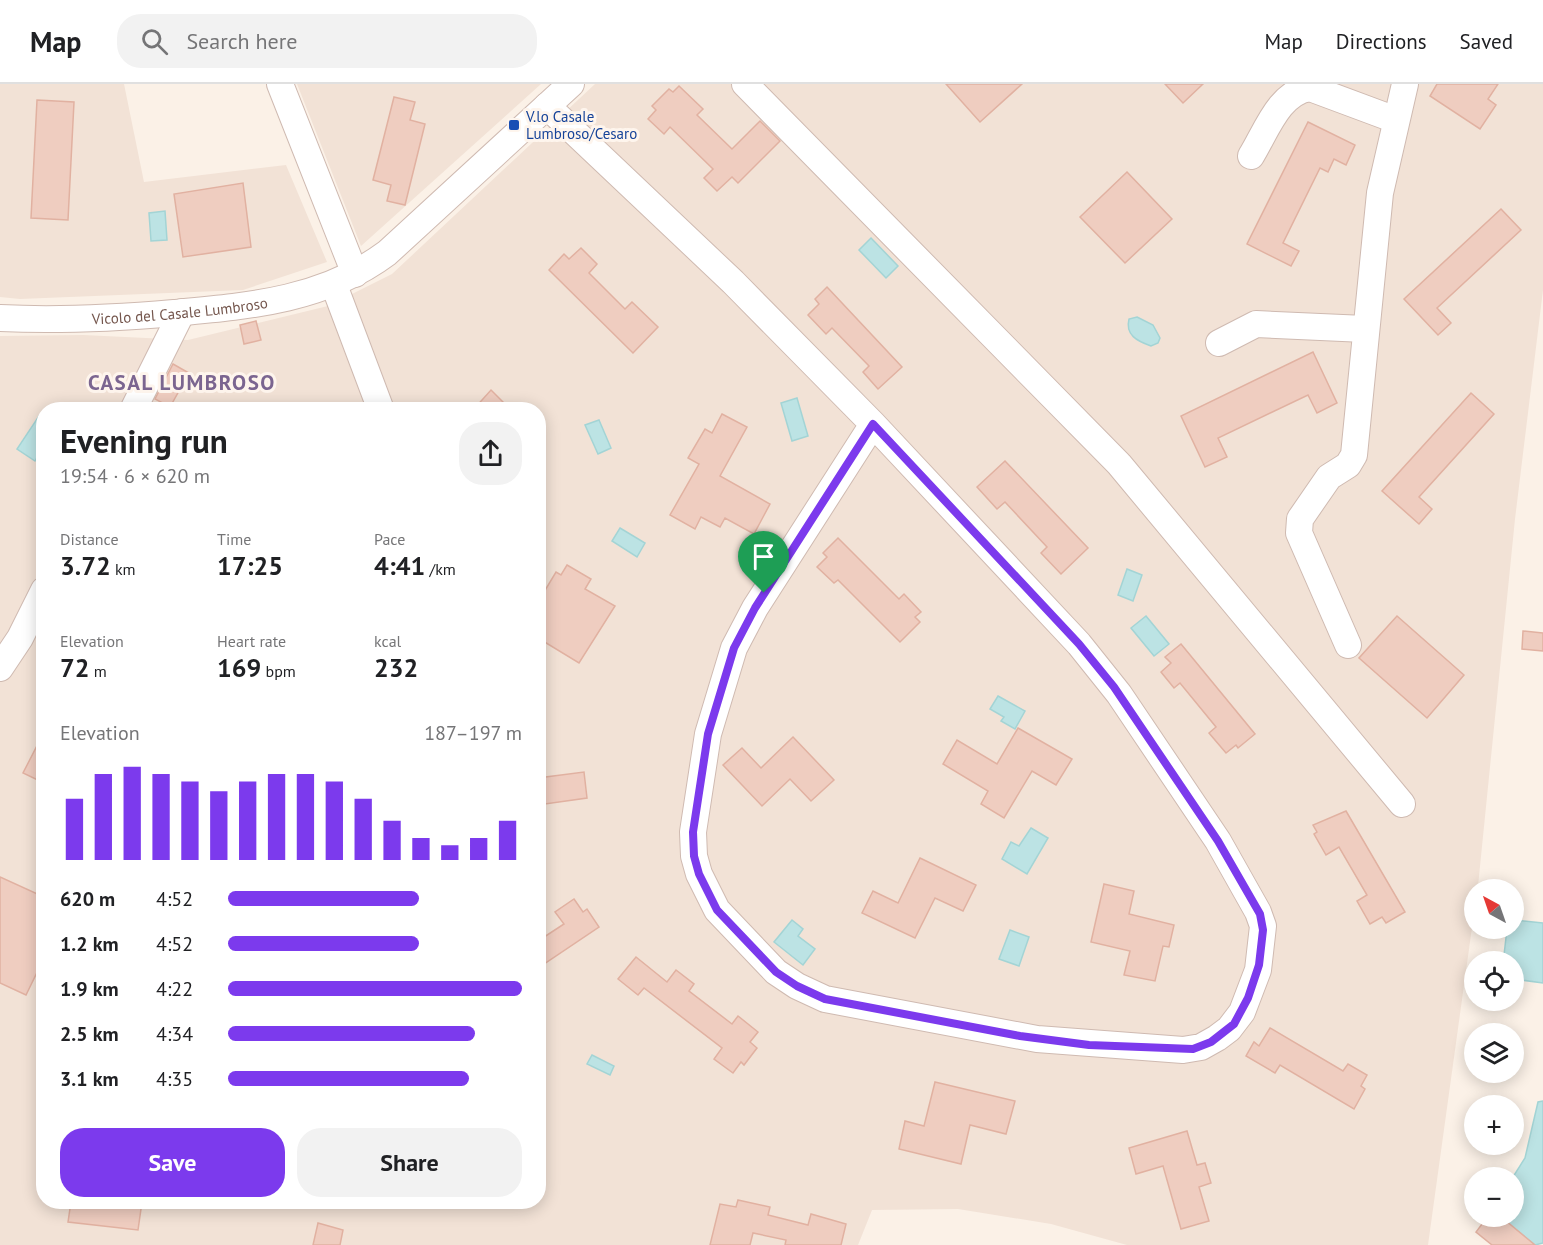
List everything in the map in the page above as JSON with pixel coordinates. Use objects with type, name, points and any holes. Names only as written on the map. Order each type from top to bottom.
[{"type":"street","points":[[280,84],[345,279],[379,402]]},
{"type":"street","name":"Vicolo del Casale Lumbroso","points":[[0,318],[73,319],[182,312],[279,300],[345,279],[387,253],[571,84]]},
{"type":"street","points":[[745,84],[1119,464],[1402,804]]},
{"type":"street","points":[[1348,645],[1299,534],[1300,519],[1329,477],[1348,465],[1354,455],[1380,193],[1405,84]]},
{"type":"street","points":[[1251,156],[1287,97],[1298,90],[1310,88],[1396,120]]},
{"type":"street","points":[[547,106],[733,282],[873,424],[1079,644],[1107,678],[1218,841],[1258,912],[1263,934],[1254,985],[1234,1024],[1211,1042],[1183,1050],[1068,1043],[825,999],[797,986],[776,972],[710,900],[696,865],[693,838],[708,734],[724,677],[740,636],[755,608],[873,424]]},
{"type":"street","points":[[137,402],[182,312]]},
{"type":"street","points":[[1219,343],[1256,324],[1365,329]]},
{"type":"street","points":[[0,668],[25,630],[36,607]]},
{"type":"shaded area","points":[[0,84],[124,84],[144,182],[286,165],[327,262],[243,290],[20,299],[0,297]]},
{"type":"shaded area","points":[[297,84],[541,84],[361,246]]},
{"type":"shaded area","points":[[595,84],[1543,84],[1543,290],[1515,519],[1479,879],[1464,879],[1464,939],[1470,939],[1469,951],[1464,951],[1464,985],[1428,1245],[1127,1245],[1051,1224],[958,1209],[872,1210],[858,1245],[0,1245],[0,336],[83,335],[188,340],[328,306],[392,274]]},
{"type":"water","points":[[165,211],[167,240],[151,241],[149,213]]},
{"type":"water","points":[[871,238],[898,266],[886,278],[859,250]]},
{"type":"water","points":[[1137,317],[1153,325],[1160,338],[1158,343],[1151,346],[1133,337],[1128,325],[1129,319]]},
{"type":"water","points":[[797,398],[808,436],[792,441],[781,403]]},
{"type":"water","points":[[36,420],[35,461],[17,449]]},
{"type":"water","points":[[599,420],[611,448],[598,454],[585,425]]},
{"type":"water","points":[[620,528],[645,543],[637,557],[612,541]]},
{"type":"water","points":[[1127,569],[1142,575],[1133,601],[1118,595]]},
{"type":"water","points":[[1146,616],[1169,644],[1154,656],[1131,628]]},
{"type":"water","points":[[998,696],[1025,711],[1015,729],[1001,721],[1004,717],[990,709]]},
{"type":"water","points":[[1031,828],[1048,838],[1027,874],[1002,859],[1011,842],[1019,846]]},
{"type":"water","points":[[792,920],[803,929],[798,936],[815,949],[803,965],[774,942]]},
{"type":"water","points":[[1524,921],[1543,923],[1543,983],[1524,980],[1524,951],[1504,951],[1506,939],[1524,939]]},
{"type":"water","points":[[1010,930],[1029,937],[1019,966],[999,959]]},
{"type":"water","points":[[592,1055],[614,1066],[610,1075],[587,1064]]},
{"type":"water","points":[[1543,1101],[1543,1243],[1535,1245],[1512,1227],[1524,1227],[1524,1167],[1519,1167],[1525,1158],[1538,1102]]},
{"type":"building","points":[[946,84],[1022,84],[980,122]]},
{"type":"building","points":[[1165,84],[1203,84],[1183,103]]},
{"type":"building","points":[[1437,84],[1498,84],[1488,99],[1496,105],[1480,129],[1430,96]]},
{"type":"building","points":[[679,86],[703,109],[697,115],[732,149],[760,121],[780,141],[738,183],[732,177],[717,191],[704,178],[713,169],[670,127],[664,134],[648,119],[656,110],[652,106],[669,89],[673,92]]},
{"type":"building","points":[[394,97],[415,102],[410,120],[425,124],[405,205],[387,201],[391,185],[373,180]]},
{"type":"building","points":[[37,100],[74,102],[68,220],[31,218]]},
{"type":"building","points":[[1308,122],[1355,145],[1346,165],[1334,159],[1328,172],[1320,168],[1283,243],[1299,251],[1291,266],[1247,244]]},
{"type":"building","points":[[1127,172],[1172,219],[1125,263],[1080,217]]},
{"type":"building","points":[[243,183],[251,247],[183,257],[174,194]]},
{"type":"building","points":[[1501,209],[1521,230],[1437,308],[1451,323],[1438,335],[1404,299]]},
{"type":"building","points":[[581,248],[597,264],[589,273],[625,309],[632,302],[658,327],[633,353],[549,270],[564,254],[569,259]]},
{"type":"building","points":[[827,287],[902,367],[878,389],[863,372],[869,366],[832,328],[826,334],[808,315],[819,304],[815,299]]},
{"type":"building","points":[[256,321],[261,340],[244,344],[240,325]]},
{"type":"building","points":[[1313,352],[1337,403],[1317,413],[1308,395],[1218,438],[1227,457],[1205,467],[1181,416]]},
{"type":"building","points":[[173,364],[189,373],[173,402],[161,402],[155,399]]},
{"type":"building","points":[[491,390],[503,402],[480,402]]},
{"type":"building","points":[[1471,393],[1494,414],[1419,497],[1432,509],[1419,524],[1382,491]]},
{"type":"building","points":[[722,414],[747,427],[720,476],[770,504],[754,534],[725,518],[720,527],[701,517],[695,529],[670,515],[699,464],[688,458],[705,429],[712,433]]},
{"type":"building","points":[[1005,461],[1088,548],[1061,574],[1041,553],[1047,547],[1005,502],[997,509],[977,487]]},
{"type":"building","points":[[838,538],[899,599],[904,594],[921,612],[915,617],[920,622],[900,642],[838,580],[834,583],[817,567],[827,557],[823,553]]},
{"type":"building","points":[[567,565],[591,579],[585,589],[615,606],[579,663],[546,643],[546,589],[556,572],[561,575]]},
{"type":"building","points":[[1397,616],[1464,675],[1427,718],[1359,658]]},
{"type":"building","points":[[1523,631],[1543,633],[1543,651],[1522,649]]},
{"type":"building","points":[[1181,644],[1255,734],[1238,748],[1236,745],[1226,753],[1209,733],[1216,727],[1180,683],[1174,688],[1161,672],[1171,663],[1165,657]]},
{"type":"building","points":[[1018,728],[1072,759],[1056,785],[1032,771],[1004,818],[981,804],[988,791],[943,764],[957,740],[997,764]]},
{"type":"building","points":[[793,737],[834,780],[811,801],[790,779],[762,806],[723,765],[742,748],[761,768]]},
{"type":"building","points":[[36,748],[36,779],[23,773]]},
{"type":"building","points":[[584,772],[587,798],[546,804],[546,777]]},
{"type":"building","points":[[1346,811],[1405,912],[1386,923],[1382,917],[1370,924],[1357,901],[1367,895],[1339,847],[1326,855],[1314,834],[1317,832],[1313,825]]},
{"type":"building","points":[[920,858],[976,885],[963,911],[935,898],[915,938],[862,913],[873,891],[898,903]]},
{"type":"building","points":[[0,877],[36,893],[36,974],[26,995],[0,983]]},
{"type":"building","points":[[1104,884],[1134,891],[1129,914],[1174,925],[1169,947],[1163,946],[1155,981],[1124,975],[1130,951],[1091,942]]},
{"type":"building","points":[[574,899],[583,912],[587,909],[599,927],[546,963],[546,936],[564,924],[555,912]]},
{"type":"building","points":[[636,957],[667,982],[676,970],[694,984],[689,991],[732,1024],[738,1016],[758,1032],[750,1042],[757,1048],[744,1065],[741,1062],[733,1073],[714,1059],[722,1048],[644,988],[638,995],[618,979]]},
{"type":"building","points":[[1270,1028],[1343,1071],[1348,1064],[1367,1075],[1361,1086],[1365,1089],[1354,1109],[1280,1065],[1275,1073],[1246,1056],[1254,1042],[1259,1046]]},
{"type":"building","points":[[935,1082],[1015,1101],[1006,1134],[970,1125],[961,1164],[899,1149],[905,1121],[924,1126]]},
{"type":"building","points":[[1187,1131],[1197,1165],[1205,1163],[1211,1183],[1199,1187],[1209,1221],[1181,1229],[1163,1166],[1136,1174],[1129,1148]]},
{"type":"building","points":[[738,1200],[770,1207],[768,1215],[808,1225],[811,1214],[846,1224],[841,1245],[785,1245],[786,1240],[753,1233],[750,1245],[710,1245],[720,1204],[736,1207]]},
{"type":"building","points":[[70,1209],[141,1209],[138,1230],[68,1222]]},
{"type":"building","points":[[318,1223],[343,1230],[340,1245],[313,1245]]},
{"type":"building","points":[[1480,1227],[1513,1227],[1535,1245],[1492,1245],[1476,1232]]},
{"type":"place","name":"V.lo Casale Lumbroso/Cesaro","points":[[514,125]]},
{"type":"district","name":"CASAL LUMBROSO","points":[[182,382]]},
{"type":"route","points":[[873,424],[1092,659],[1119,694],[1218,841],[1258,912],[1263,930],[1261,955],[1254,985],[1234,1024],[1211,1042],[1193,1049],[1068,1043],[831,1000],[819,997],[789,982],[776,972],[710,900],[699,874],[693,844],[708,734],[716,701],[740,636],[764,593],[873,424]]}]
